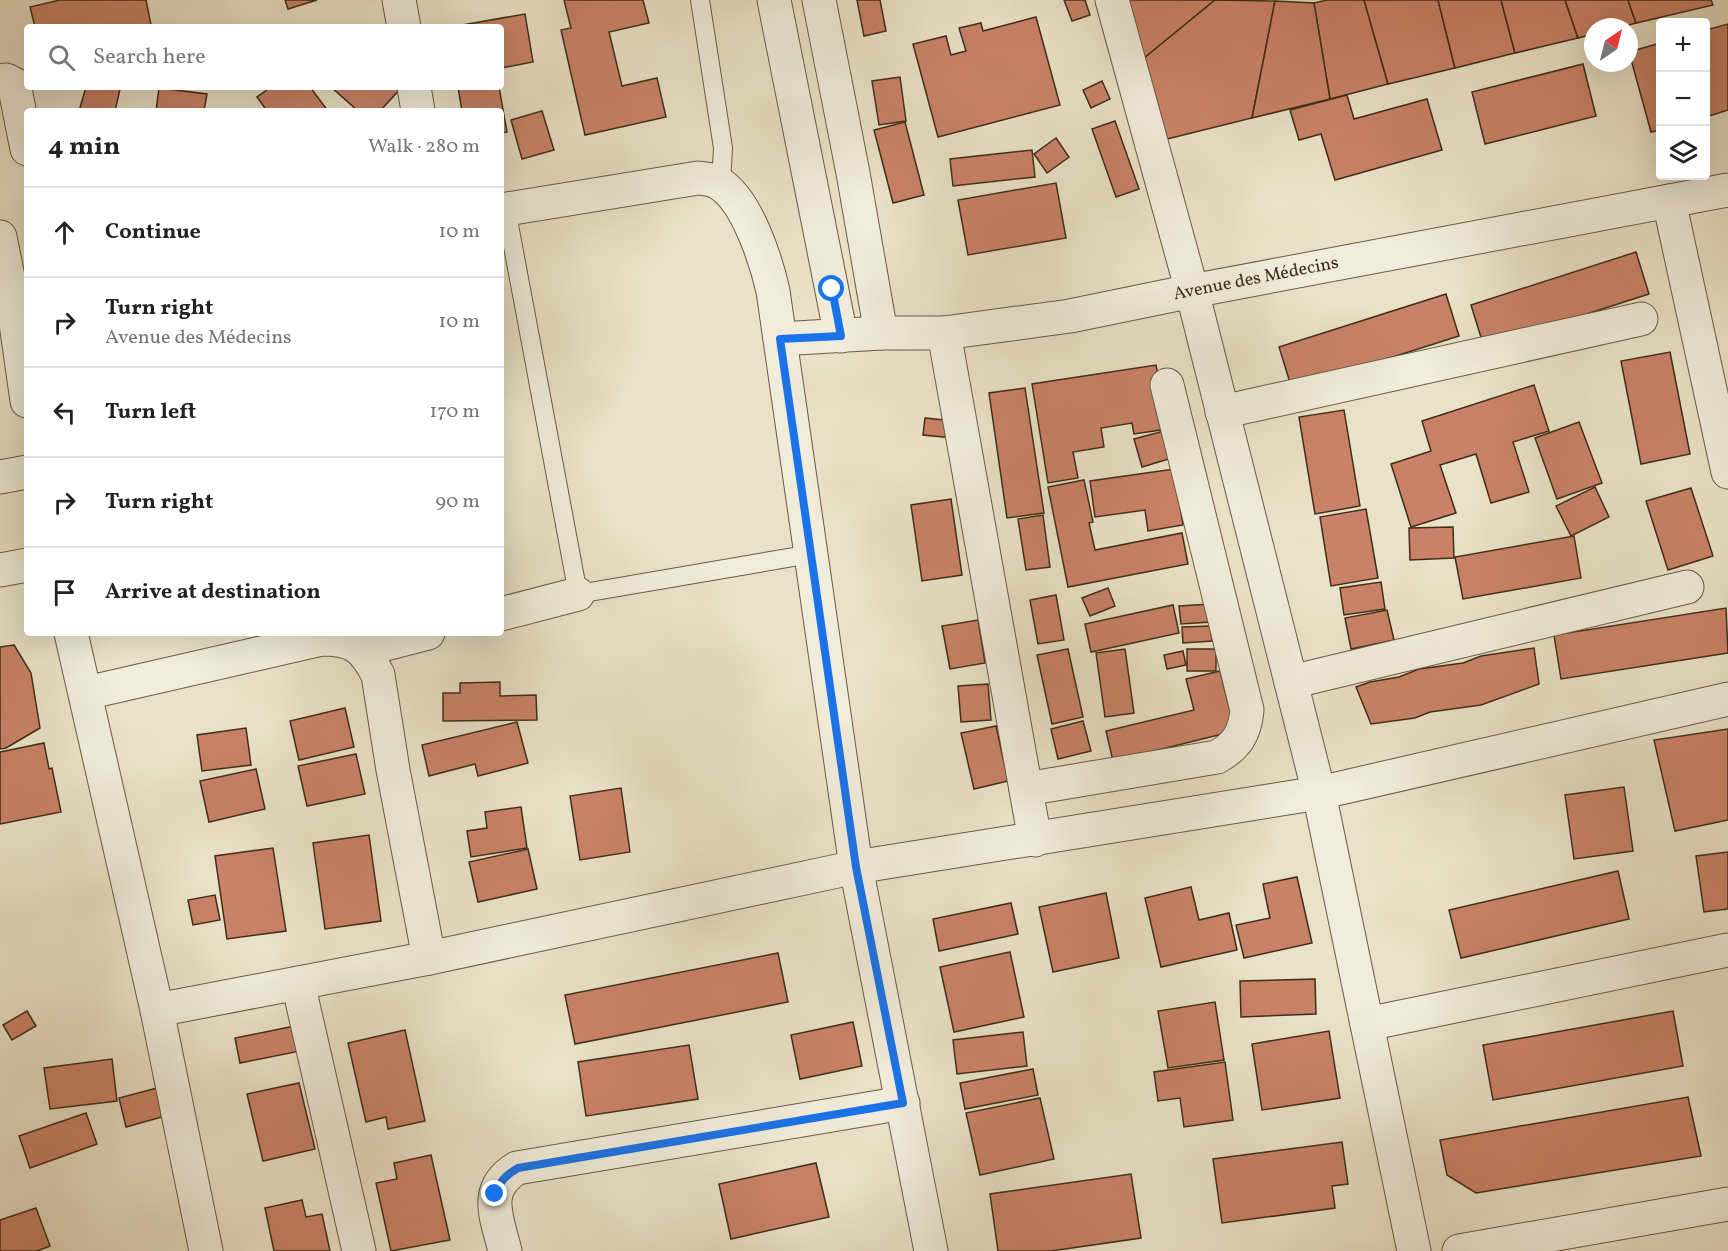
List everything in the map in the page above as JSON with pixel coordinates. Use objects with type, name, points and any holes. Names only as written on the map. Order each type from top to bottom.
[{"type":"street","points":[[399,0],[403,24]]},
{"type":"street","points":[[774,0],[841,336]]},
{"type":"street","points":[[819,0],[853,172],[881,333]]},
{"type":"street","points":[[1112,0],[1192,291],[1319,793],[1414,1251]]},
{"type":"street","points":[[0,81],[6,80],[14,84],[24,134]]},
{"type":"street","points":[[414,90],[418,108]]},
{"type":"street","points":[[504,210],[698,178],[711,179],[722,184],[739,202],[766,262],[773,291],[856,867],[931,1251]]},
{"type":"street","name":"Avenue des Médecins","points":[[780,339],[881,333],[945,333],[1070,316],[1728,190]]},
{"type":"street","points":[[1669,201],[1728,472]]},
{"type":"street","points":[[0,237],[20,300],[24,357]]},
{"type":"street","points":[[1222,412],[1641,320]]},
{"type":"street","points":[[945,333],[1035,840]]},
{"type":"street","points":[[1026,789],[1217,757],[1236,743],[1243,733],[1247,710],[1167,385]]},
{"type":"street","points":[[0,477],[24,473]]},
{"type":"street","points":[[0,570],[24,566]]},
{"type":"street","points":[[1291,682],[1687,587]]},
{"type":"street","points":[[504,613],[578,594]]},
{"type":"street","points":[[72,636],[157,1010],[206,1251]]},
{"type":"street","points":[[362,650],[416,636]]},
{"type":"street","points":[[86,693],[322,639],[341,639],[362,650],[372,661],[378,675],[393,770],[429,958]]},
{"type":"street","points":[[157,1010],[429,958],[856,867],[1319,793],[1728,699]]},
{"type":"street","points":[[1367,1024],[1728,950]]},
{"type":"street","points":[[298,983],[359,1251]]},
{"type":"street","points":[[506,1251],[494,1207],[495,1194],[500,1182],[518,1168],[903,1103]]},
{"type":"street","points":[[1459,1251],[1728,1204]]},
{"type":"lane","points":[[700,0],[718,103],[723,148],[722,184]]},
{"type":"lane","points":[[504,215],[578,594],[811,554]]},
{"type":"building","points":[[60,0],[146,0],[151,24],[34,24],[30,7]]},
{"type":"building","points":[[285,0],[317,0],[288,9]]},
{"type":"building","points":[[564,0],[643,0],[649,23],[609,32],[622,86],[657,78],[666,117],[585,135],[561,30],[571,28]]},
{"type":"building","points":[[857,0],[880,0],[886,31],[864,36]]},
{"type":"building","points":[[1064,0],[1085,0],[1090,15],[1072,21]]},
{"type":"building","points":[[1129,0],[1215,0],[1143,59]]},
{"type":"building","points":[[1215,0],[1275,1],[1252,118],[1163,140],[1143,59]]},
{"type":"building","points":[[1327,0],[1364,0],[1388,84],[1330,99],[1314,3]]},
{"type":"building","points":[[1364,0],[1438,0],[1455,68],[1388,84]]},
{"type":"building","points":[[1438,0],[1501,0],[1515,53],[1455,68]]},
{"type":"building","points":[[1501,0],[1565,0],[1578,38],[1515,53]]},
{"type":"building","points":[[1565,0],[1628,0],[1634,18],[1584,18],[1584,36],[1578,38]]},
{"type":"building","points":[[1628,0],[1711,0],[1713,5],[1638,23],[1638,18],[1634,18]]},
{"type":"building","points":[[1275,1],[1314,3],[1330,99],[1252,118]]},
{"type":"building","points":[[525,14],[533,62],[504,67],[504,24],[468,24]]},
{"type":"building","points":[[1036,17],[1060,105],[938,137],[913,44],[946,36],[951,55],[966,51],[959,28],[981,23],[983,31]]},
{"type":"building","points":[[1728,24],[1728,110],[1710,116],[1710,72],[1710,29]]},
{"type":"building","points":[[1656,44],[1656,131],[1651,132],[1634,72],[1638,72],[1638,49]]},
{"type":"building","points":[[1583,64],[1596,116],[1485,144],[1472,92]]},
{"type":"building","points":[[900,77],[906,121],[879,125],[872,81]]},
{"type":"building","points":[[1102,81],[1110,99],[1091,108],[1083,90]]},
{"type":"building","points":[[85,90],[120,90],[116,108],[80,108]]},
{"type":"building","points":[[159,90],[207,94],[205,108],[156,108]]},
{"type":"building","points":[[267,90],[312,90],[326,108],[265,108],[257,97]]},
{"type":"building","points":[[334,90],[399,90],[383,108],[355,108]]},
{"type":"building","points":[[458,90],[500,90],[503,108],[462,108]]},
{"type":"building","points":[[1347,95],[1354,119],[1427,99],[1442,150],[1335,180],[1321,134],[1299,140],[1290,110]]},
{"type":"building","points":[[542,111],[554,150],[522,159],[511,120]]},
{"type":"building","points":[[504,115],[507,132],[504,132]]},
{"type":"building","points":[[1115,121],[1139,189],[1116,197],[1092,129]]},
{"type":"building","points":[[905,122],[924,195],[893,203],[874,130]]},
{"type":"building","points":[[1056,138],[1069,157],[1047,173],[1034,154]]},
{"type":"building","points":[[1032,150],[1035,177],[953,186],[950,159]]},
{"type":"building","points":[[1056,183],[1066,238],[968,255],[958,200]]},
{"type":"building","points":[[1636,252],[1649,294],[1484,347],[1471,305]]},
{"type":"building","points":[[1446,294],[1459,336],[1292,389],[1279,347]]},
{"type":"building","points":[[1670,352],[1690,454],[1641,464],[1621,361]]},
{"type":"building","points":[[1156,365],[1167,429],[1134,434],[1132,423],[1101,428],[1104,447],[1073,452],[1078,478],[1048,483],[1032,384]]},
{"type":"building","points":[[1534,385],[1549,431],[1513,442],[1529,492],[1491,503],[1476,454],[1440,465],[1456,513],[1411,527],[1391,464],[1431,451],[1422,421]]},
{"type":"building","points":[[1025,388],[1044,513],[1007,518],[989,393]]},
{"type":"building","points":[[1344,410],[1360,506],[1315,514],[1299,417]]},
{"type":"building","points":[[925,418],[954,421],[953,438],[923,435]]},
{"type":"building","points":[[1579,422],[1602,483],[1557,499],[1535,438]]},
{"type":"building","points":[[1164,431],[1172,458],[1142,467],[1134,439]]},
{"type":"building","points":[[1174,469],[1183,525],[1148,531],[1145,510],[1095,517],[1090,481]]},
{"type":"building","points":[[1084,480],[1093,522],[1089,523],[1095,550],[1182,533],[1188,564],[1068,587],[1048,487]]},
{"type":"building","points":[[1595,487],[1609,517],[1571,536],[1556,506]]},
{"type":"building","points":[[1691,488],[1713,556],[1668,570],[1646,501]]},
{"type":"building","points":[[951,499],[962,575],[922,581],[911,505]]},
{"type":"building","points":[[1366,509],[1378,578],[1331,586],[1320,517]]},
{"type":"building","points":[[1043,515],[1050,567],[1026,570],[1018,519]]},
{"type":"building","points":[[1453,527],[1454,558],[1410,560],[1409,528]]},
{"type":"building","points":[[1574,536],[1581,578],[1463,599],[1455,557]]},
{"type":"building","points":[[1381,582],[1385,609],[1344,615],[1340,588]]},
{"type":"building","points":[[1108,588],[1115,606],[1090,616],[1082,598]]},
{"type":"building","points":[[1056,595],[1064,640],[1038,644],[1030,600]]},
{"type":"building","points":[[1210,604],[1211,622],[1181,624],[1179,606]]},
{"type":"building","points":[[1173,605],[1179,633],[1091,652],[1085,624]]},
{"type":"building","points":[[1726,608],[1728,653],[1561,679],[1554,635]]},
{"type":"building","points":[[1387,610],[1394,640],[1351,649],[1345,618]]},
{"type":"building","points":[[978,620],[985,663],[950,669],[942,626]]},
{"type":"building","points":[[1210,626],[1212,641],[1183,643],[1182,627]]},
{"type":"building","points":[[14,645],[31,673],[40,728],[6,748],[0,749],[0,647]]},
{"type":"building","points":[[1534,648],[1539,684],[1481,705],[1371,724],[1356,687],[1399,677],[1419,669],[1463,663],[1481,656]]},
{"type":"building","points":[[1068,649],[1083,717],[1052,724],[1037,655]]},
{"type":"building","points":[[1125,649],[1134,713],[1105,717],[1096,653]]},
{"type":"building","points":[[1187,649],[1216,649],[1216,671],[1187,671]]},
{"type":"building","points":[[1183,651],[1186,665],[1167,669],[1164,655]]},
{"type":"building","points":[[1220,671],[1235,731],[1113,761],[1106,731],[1194,710],[1186,679]]},
{"type":"building","points":[[500,682],[500,696],[536,695],[537,720],[443,721],[443,693],[460,693],[460,683]]},
{"type":"building","points":[[988,684],[991,720],[961,722],[958,686]]},
{"type":"building","points":[[345,708],[354,747],[299,760],[290,721]]},
{"type":"building","points":[[1083,721],[1091,751],[1058,759],[1051,729]]},
{"type":"building","points":[[517,722],[528,763],[478,776],[475,764],[429,776],[422,745]]},
{"type":"building","points":[[996,726],[1008,781],[974,789],[961,733]]},
{"type":"building","points":[[246,728],[251,765],[202,771],[197,735]]},
{"type":"building","points":[[1728,729],[1728,820],[1675,831],[1654,740]]},
{"type":"building","points":[[44,743],[61,812],[0,824],[0,752]]},
{"type":"building","points":[[356,754],[365,794],[307,806],[298,766]]},
{"type":"building","points":[[256,769],[265,809],[209,822],[200,781]]},
{"type":"building","points":[[1624,787],[1633,851],[1574,859],[1565,795]]},
{"type":"building","points":[[621,788],[630,852],[580,860],[570,796]]},
{"type":"building","points":[[521,807],[527,848],[471,857],[467,831],[487,828],[485,812]]},
{"type":"building","points":[[369,835],[381,921],[325,929],[313,843]]},
{"type":"building","points":[[273,848],[286,931],[227,939],[215,856]]},
{"type":"building","points":[[528,849],[537,889],[478,902],[469,862]]},
{"type":"building","points":[[1728,852],[1728,909],[1704,912],[1696,856]]},
{"type":"building","points":[[1618,871],[1629,919],[1461,958],[1449,910]]},
{"type":"building","points":[[1297,877],[1312,943],[1244,958],[1236,925],[1270,918],[1263,884]]},
{"type":"building","points":[[1191,887],[1199,920],[1229,913],[1237,950],[1161,967],[1145,898]]},
{"type":"building","points":[[1106,893],[1119,958],[1053,972],[1039,907]]},
{"type":"building","points":[[215,895],[220,920],[193,925],[188,900]]},
{"type":"building","points":[[1011,903],[1018,934],[939,951],[933,919]]},
{"type":"building","points":[[1010,952],[1024,1017],[954,1032],[940,967]]},
{"type":"building","points":[[778,953],[788,1002],[575,1044],[565,995]]},
{"type":"building","points":[[1315,979],[1316,1014],[1241,1017],[1240,981]]},
{"type":"building","points":[[1215,1002],[1224,1060],[1168,1068],[1158,1011]]},
{"type":"building","points":[[27,1011],[36,1026],[12,1040],[3,1025]]},
{"type":"building","points":[[1673,1011],[1683,1066],[1493,1100],[1483,1045]]},
{"type":"building","points":[[853,1022],[862,1066],[800,1079],[791,1035]]},
{"type":"building","points":[[295,1026],[300,1051],[240,1063],[235,1038]]},
{"type":"building","points":[[405,1030],[425,1121],[388,1129],[386,1117],[366,1122],[348,1043]]},
{"type":"building","points":[[1329,1031],[1340,1098],[1262,1110],[1252,1044]]},
{"type":"building","points":[[1023,1032],[1027,1066],[957,1074],[953,1040]]},
{"type":"building","points":[[689,1045],[698,1099],[586,1116],[578,1062]]},
{"type":"building","points":[[112,1059],[117,1101],[50,1109],[44,1068]]},
{"type":"building","points":[[1225,1062],[1233,1120],[1184,1127],[1180,1098],[1158,1101],[1154,1072]]},
{"type":"building","points":[[1033,1069],[1038,1095],[965,1109],[960,1083]]},
{"type":"building","points":[[299,1083],[315,1149],[263,1161],[247,1094]]},
{"type":"building","points":[[161,1087],[169,1115],[126,1127],[119,1098]]},
{"type":"building","points":[[1688,1097],[1701,1156],[1476,1193],[1447,1175],[1440,1140]]},
{"type":"building","points":[[1040,1098],[1054,1159],[980,1175],[966,1113]]},
{"type":"building","points":[[86,1113],[97,1144],[30,1168],[19,1136]]},
{"type":"building","points":[[1342,1142],[1348,1184],[1332,1186],[1335,1208],[1222,1223],[1213,1159]]},
{"type":"building","points":[[431,1155],[450,1240],[391,1251],[376,1183],[397,1179],[394,1163]]},
{"type":"building","points":[[816,1163],[829,1217],[731,1239],[719,1184]]},
{"type":"building","points":[[1131,1174],[1141,1238],[1051,1251],[998,1251],[990,1194]]},
{"type":"building","points":[[302,1200],[306,1217],[322,1214],[330,1251],[274,1251],[265,1208]]},
{"type":"building","points":[[36,1208],[50,1246],[37,1251],[0,1251],[0,1220]]},
{"type":"route","points":[[495,1194],[500,1182],[518,1168],[903,1103],[856,867],[780,339],[841,336],[832,289]]}]
